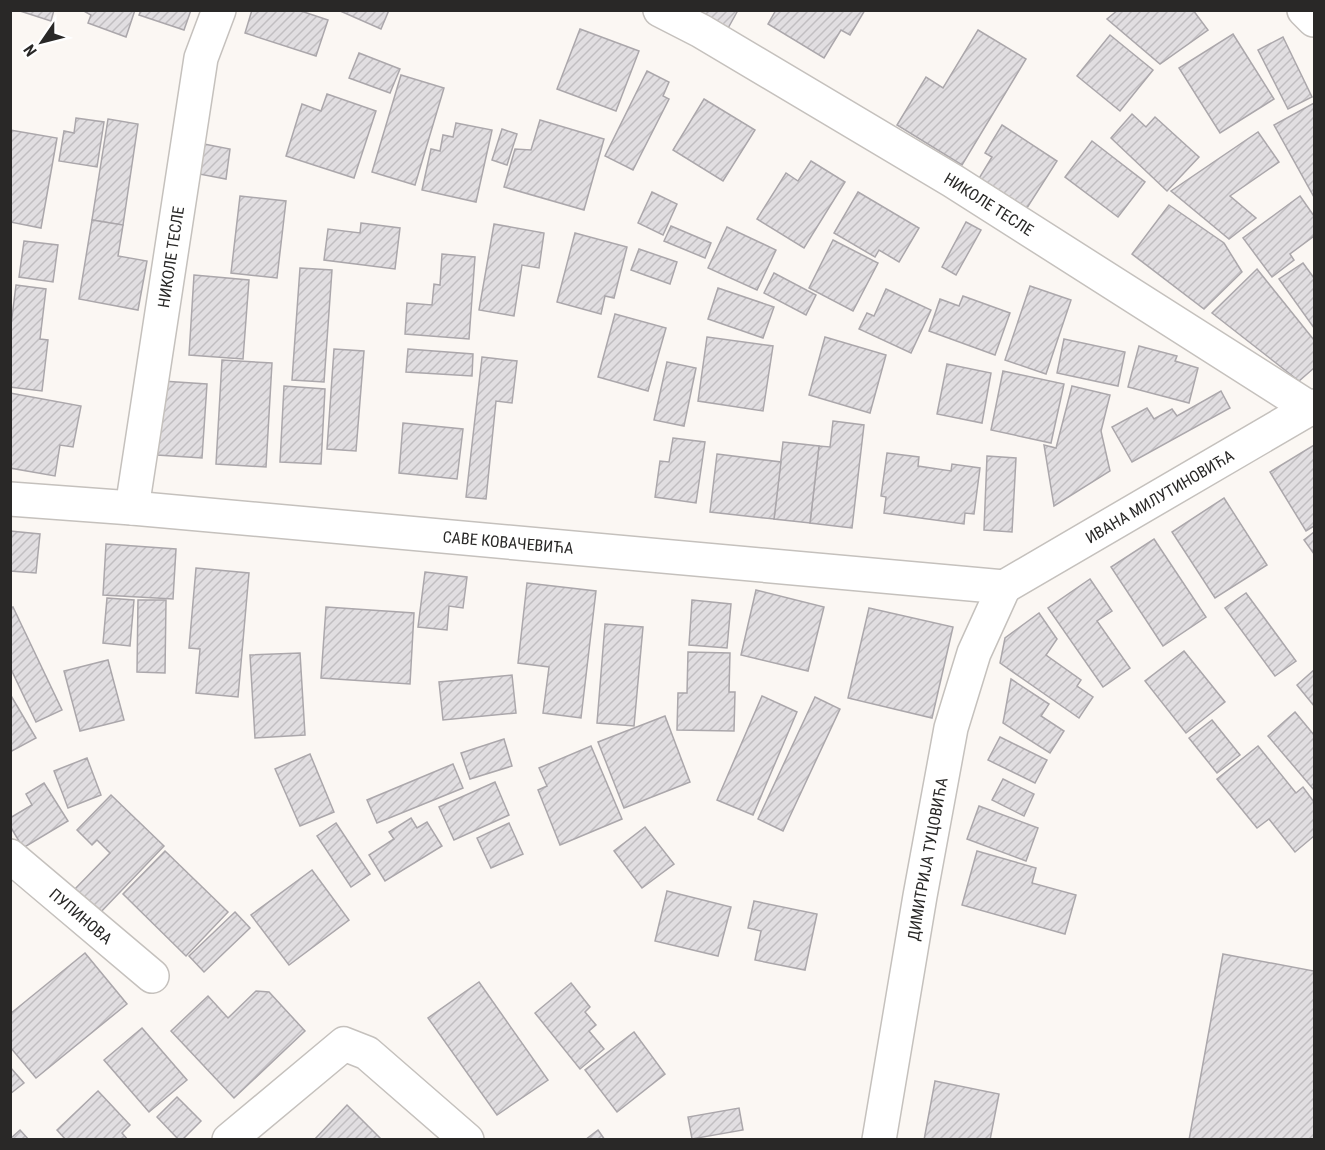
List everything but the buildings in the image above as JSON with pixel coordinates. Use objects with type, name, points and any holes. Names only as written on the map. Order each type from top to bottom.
[{"type":"street","name":"НИКОЛЕ ТЕСЛЕ","points":[[132,508],[201,58],[219,10]]},
{"type":"street","name":"НИКОЛЕ ТЕСЛЕ","points":[[660,10],[701,31],[953,181],[1313,407]]},
{"type":"street","points":[[1304,10],[1314,20]]},
{"type":"street","name":"ИВАНА МИЛУТИНОВИЋА","points":[[1005,587],[1313,407]]},
{"type":"street","name":"САВЕ КОВАЧЕВИЋА","points":[[10,499],[1005,587]]},
{"type":"street","name":"ДИМИТРИЈА ТУЦОВИЋА","points":[[879,1140],[951,728],[974,653],[1005,587]]},
{"type":"street","name":"ПУПИНОВА","points":[[10,856],[152,976]]},
{"type":"street","points":[[229,1140],[344,1044],[367,1053],[467,1140]]}]
